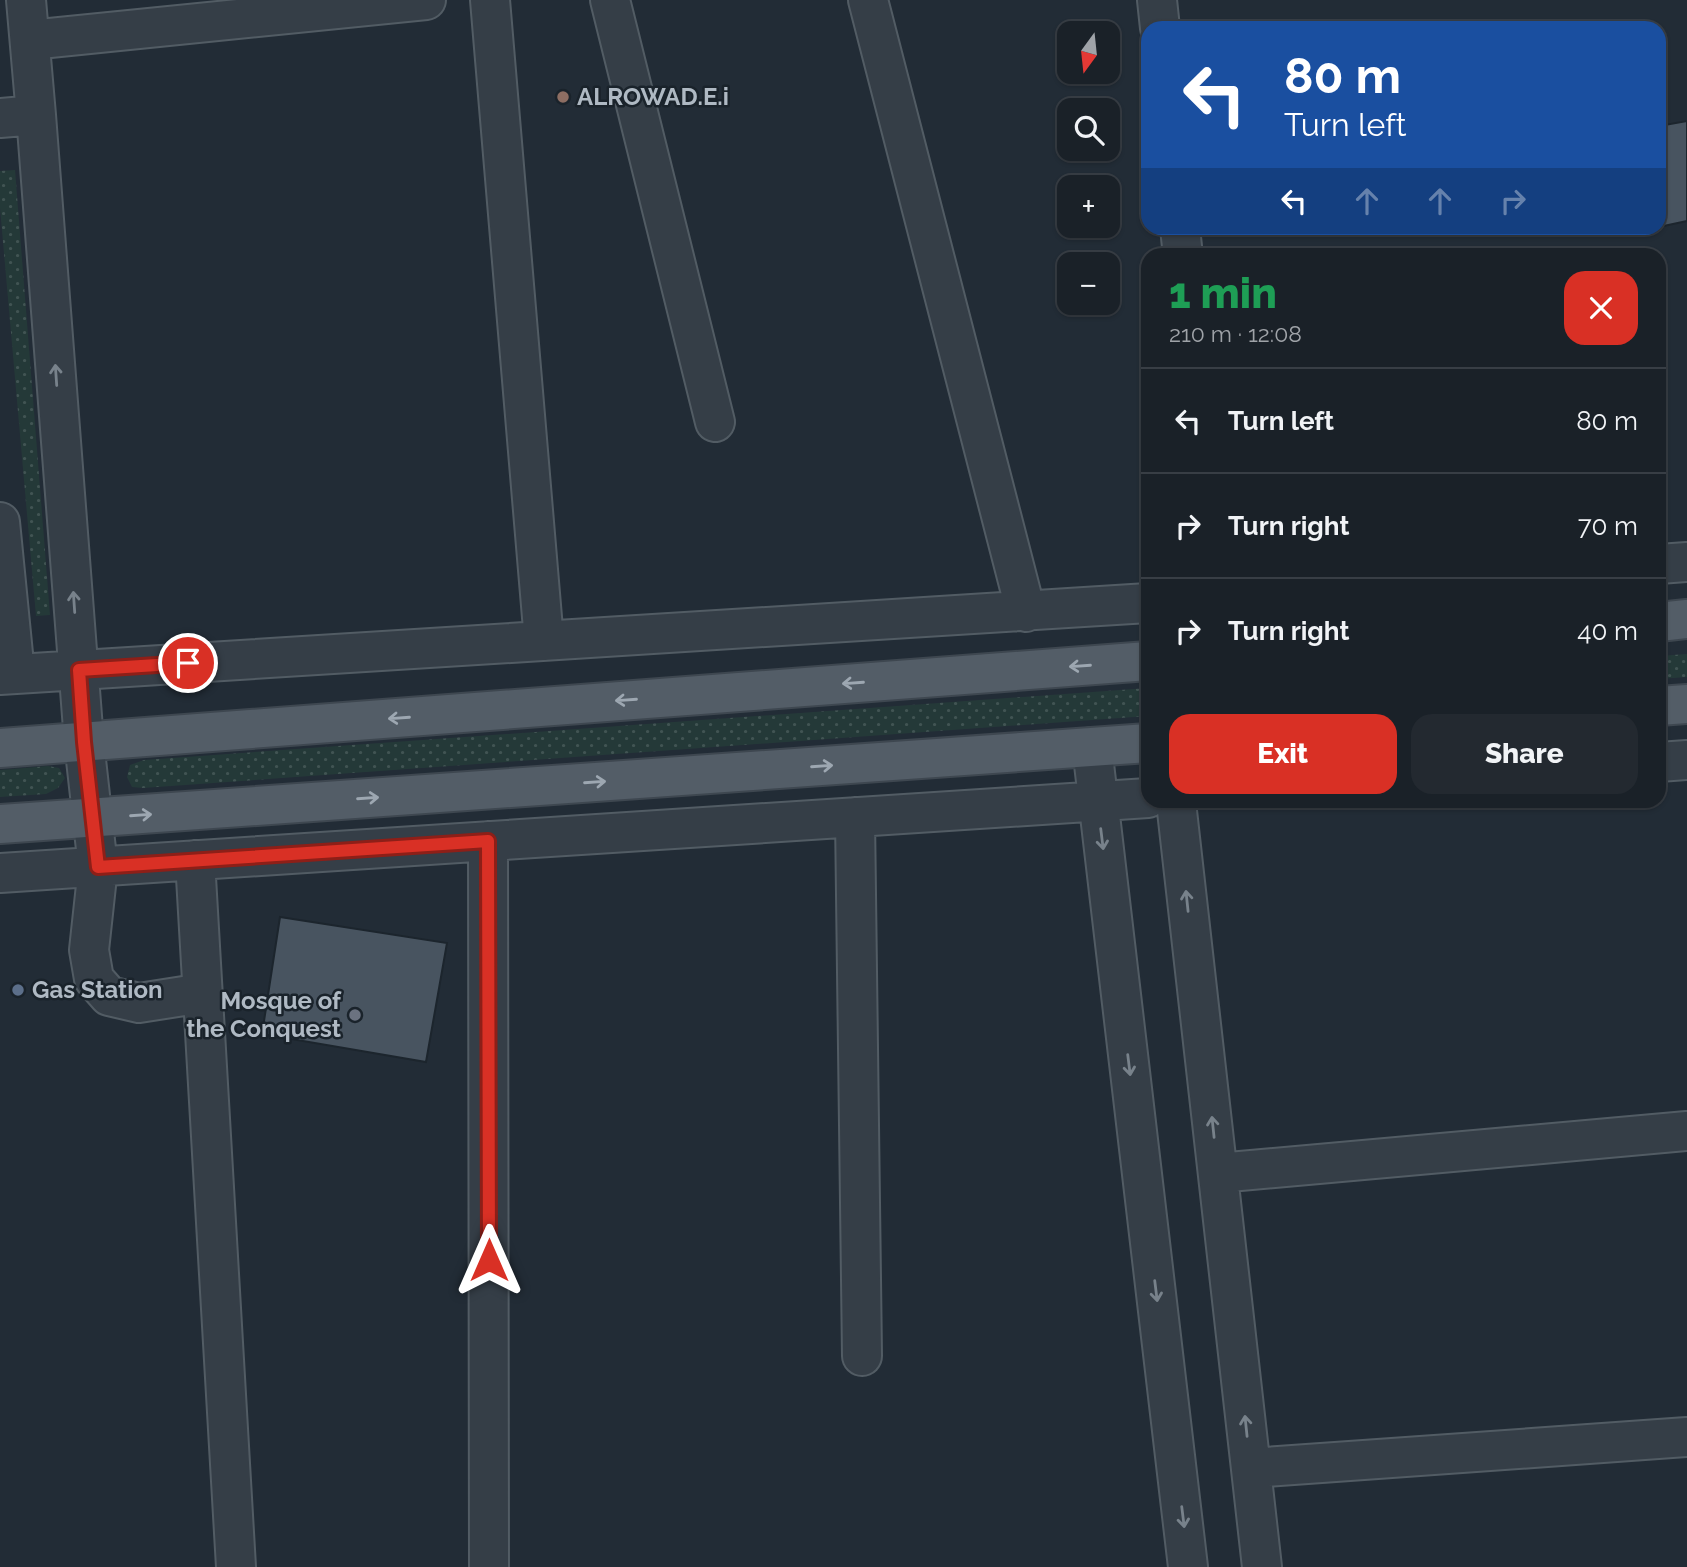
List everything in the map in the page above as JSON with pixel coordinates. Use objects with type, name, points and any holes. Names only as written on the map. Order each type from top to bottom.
[{"type":"main road","points":[[1666,622],[1687,620]]},
{"type":"main road","points":[[0,748],[1141,662]]},
{"type":"main road","points":[[1666,706],[1687,704]]},
{"type":"main road","points":[[0,824],[1141,743]]},
{"type":"street","points":[[26,0],[30,40],[18,117],[98,867],[89,950],[94,979],[108,996],[139,1003],[203,993]]},
{"type":"street","points":[[30,40],[426,0]]},
{"type":"street","points":[[490,0],[544,641]]},
{"type":"street","points":[[610,0],[715,422]]},
{"type":"street","points":[[868,0],[1026,612]]},
{"type":"street","points":[[1157,0],[1159,21]]},
{"type":"street","points":[[0,522],[8,674],[1141,604]]},
{"type":"street","points":[[1666,564],[1687,562]]},
{"type":"street","points":[[1091,747],[1188,1567]]},
{"type":"street","points":[[1666,762],[1687,760]]},
{"type":"street","points":[[0,873],[1141,799]]},
{"type":"street","points":[[1177,808],[1262,1567]]},
{"type":"street","points":[[855,817],[862,1356]]},
{"type":"street","points":[[488,841],[489,1567]]},
{"type":"street","points":[[195,860],[236,1567]]},
{"type":"street","points":[[1218,1173],[1687,1130]]},
{"type":"street","points":[[1251,1468],[1687,1437]]},
{"type":"green space","points":[[15,170],[50,615],[36,616],[0,208],[0,171]]},
{"type":"green space","points":[[1687,654],[1687,677],[1666,678],[1666,656]]},
{"type":"green space","points":[[1141,689],[1141,717],[132,787],[127,777],[130,765],[144,760]]},
{"type":"green space","points":[[48,766],[59,768],[65,778],[58,788],[46,794],[0,797],[0,770]]},
{"type":"building","points":[[1687,121],[1687,221],[1666,226],[1666,125]]},
{"type":"building","points":[[280,917],[447,943],[426,1062],[262,1034]]},
{"type":"place","name":"ALROWAD.E.i","points":[[563,97]]},
{"type":"place","name":"Gas Station","points":[[18,990]]},
{"type":"place","name":"Mosque of the Conquest","points":[[355,1015]]},
{"type":"route","points":[[188,663],[79,670],[98,867],[488,841],[489,1260]]}]
